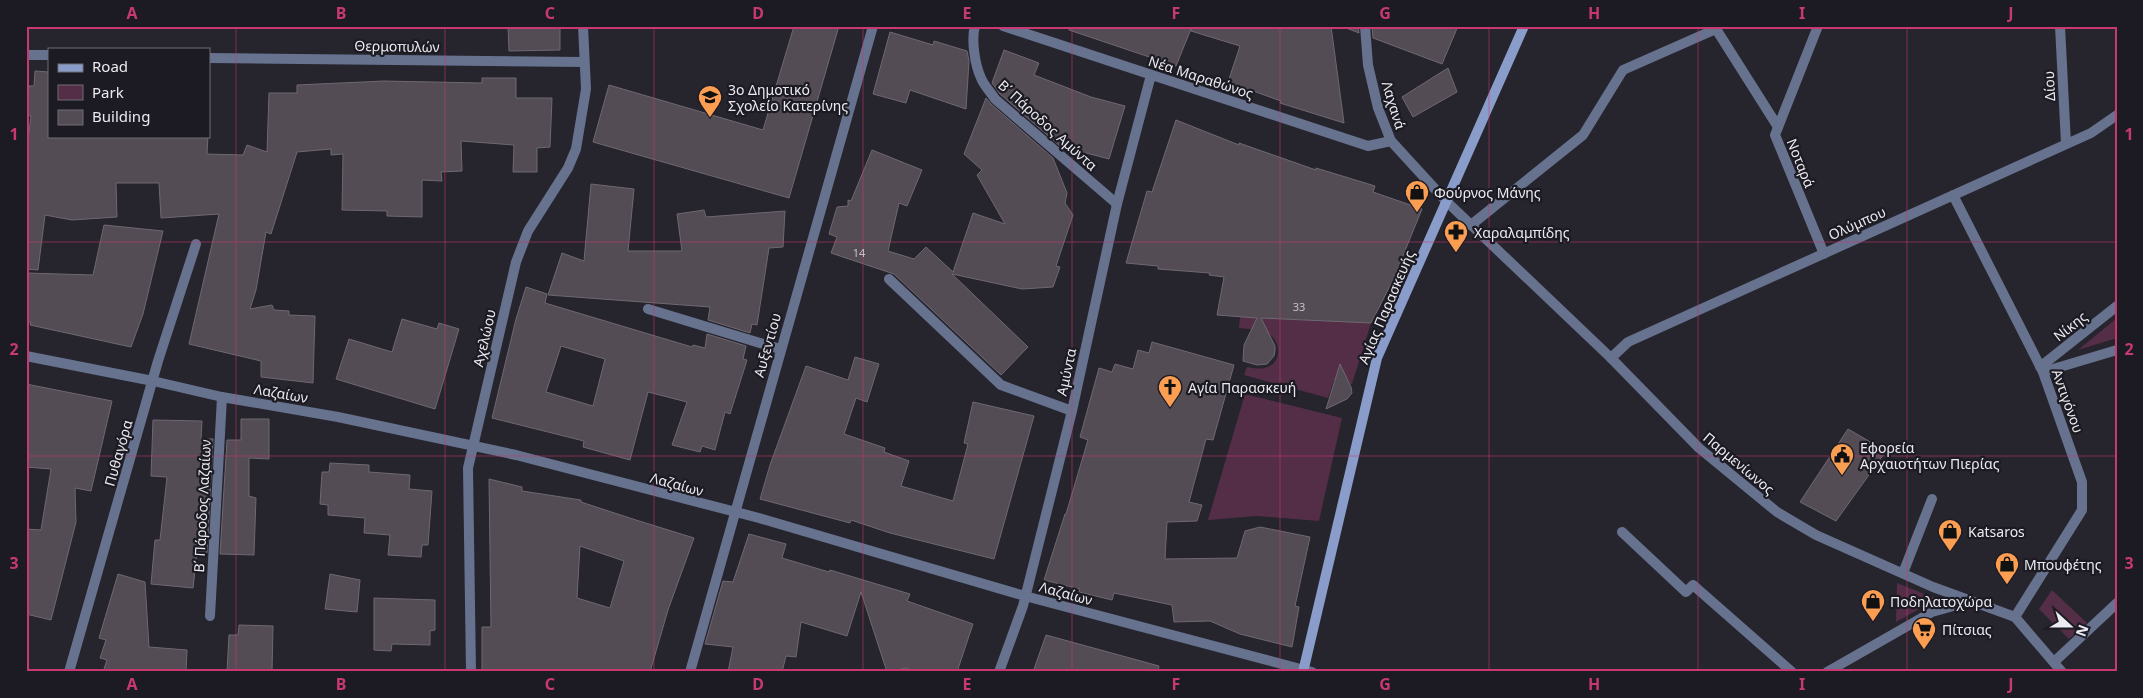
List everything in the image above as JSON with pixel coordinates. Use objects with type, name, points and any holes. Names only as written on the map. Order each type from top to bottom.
[{"type":"main road","name":"Αγίας Παρασκευής","points":[[1306,671],[1377,358],[1524,26]]},
{"type":"street","name":"Αχελώου","points":[[471,672],[468,468],[516,262],[528,231],[568,168],[576,150],[586,89],[583,26]]},
{"type":"street","name":"Αυξεντίου","points":[[690,672],[873,26]]},
{"type":"street","name":"Β΄ Πάροδος Αμύντα","points":[[975,26],[973,33],[977,67],[981,79],[995,99],[1117,204]]},
{"type":"street","name":"Νέα Μαραθώνος","points":[[1003,26],[1368,146],[1391,142]]},
{"type":"street","name":"Λαχανά","points":[[1365,26],[1368,65],[1378,108],[1391,142],[1446,201]]},
{"type":"street","name":"Νοταρά","points":[[1818,26],[1775,135],[1824,254]]},
{"type":"street","name":"Δίου","points":[[2060,26],[2066,144]]},
{"type":"street","points":[[1470,225],[1583,135],[1623,70],[1716,29],[1778,127]]},
{"type":"street","points":[[26,55],[48,56]]},
{"type":"street","name":"Θερμοπυλών","points":[[210,58],[584,62]]},
{"type":"street","name":"Αμύντα","points":[[999,672],[1025,596],[1072,410],[1117,204],[1152,75]]},
{"type":"street","name":"Ολύμπου","points":[[1611,358],[1628,342],[2091,133],[2117,115]]},
{"type":"street","name":"Αντιγόνου","points":[[1953,195],[2041,370],[2082,482],[2082,510],[2015,617]]},
{"type":"street","name":"Παρμενίωνος","points":[[1446,201],[1611,358],[1699,448],[1777,512],[1816,535],[1903,574],[2015,617],[2062,672]]},
{"type":"street","name":"Πυθαγόρα","points":[[69,672],[153,381],[196,244]]},
{"type":"street","points":[[889,279],[1001,385],[1072,410]]},
{"type":"street","name":"Νίκης","points":[[2041,370],[2117,306]]},
{"type":"street","points":[[648,309],[780,349]]},
{"type":"street","points":[[2041,370],[2117,350]]},
{"type":"street","name":"Λαζαίων","points":[[26,356],[153,381],[222,397],[516,454],[759,518],[1025,596],[1306,671]]},
{"type":"street","name":"Β΄ Πάροδος Λαζαίων","points":[[210,616],[222,397]]},
{"type":"street","points":[[1903,574],[1932,499]]},
{"type":"street","points":[[1622,532],[1686,592],[1693,585],[1792,672]]},
{"type":"street","points":[[1827,672],[1932,612],[1971,601]]},
{"type":"street","points":[[2054,662],[2117,603]]},
{"type":"green space","points":[[1240,317],[1371,323],[1352,384],[1334,380],[1328,398],[1244,375],[1247,367],[1262,368],[1272,364],[1278,356],[1278,350],[1275,340],[1267,333],[1239,328]]},
{"type":"green space","points":[[2117,318],[2117,338],[2078,350]]},
{"type":"green space","points":[[1245,394],[1342,418],[1319,521],[1257,516],[1208,520]]},
{"type":"green space","points":[[1897,583],[1937,599],[1896,622]]},
{"type":"green space","points":[[2052,590],[2087,623],[2069,639],[2039,609]]},
{"type":"building","points":[[508,26],[560,26],[560,50],[509,51]]},
{"type":"building","points":[[794,26],[839,26],[789,198],[593,142],[609,85],[763,130]]},
{"type":"building","points":[[1069,26],[1331,26],[1344,123],[1280,103],[1281,101],[1228,82],[1240,46],[1191,31],[1191,29],[1176,66],[1069,30]]},
{"type":"building","points":[[1346,26],[1358,26],[1359,33],[1346,28]]},
{"type":"building","points":[[1372,26],[1458,26],[1442,64],[1373,38]]},
{"type":"building","points":[[890,32],[933,45],[934,41],[967,51],[969,61],[966,109],[910,90],[906,103],[873,94]]},
{"type":"building","points":[[1004,50],[1039,63],[1034,75],[1091,97],[1125,106],[1109,159],[1060,146],[1000,94],[992,83]]},
{"type":"building","points":[[1448,68],[1457,92],[1413,117],[1402,97]]},
{"type":"building","points":[[35,71],[48,72],[48,138],[208,138],[207,154],[243,155],[247,145],[267,152],[269,93],[297,93],[297,85],[384,81],[482,83],[482,78],[516,78],[516,98],[552,98],[550,147],[537,148],[537,172],[513,172],[514,145],[461,141],[462,171],[441,172],[442,181],[422,180],[422,217],[387,216],[387,211],[342,210],[343,154],[331,155],[331,149],[297,152],[271,234],[266,232],[256,290],[250,309],[272,305],[274,310],[289,311],[289,315],[315,316],[313,383],[261,377],[261,361],[189,344],[219,214],[161,218],[159,183],[116,183],[117,217],[72,220],[45,215],[38,270],[26,269],[26,156],[31,116],[26,115],[26,110],[29,86],[34,86]]},
{"type":"building","points":[[986,98],[1053,158],[1067,193],[1065,203],[1073,215],[1056,266],[1060,267],[1053,287],[1022,289],[952,274],[1028,347],[1001,375],[894,274],[831,253],[837,237],[829,234],[837,207],[848,206],[848,200],[851,201],[872,150],[922,170],[907,206],[899,203],[888,251],[914,259],[926,247],[953,272],[973,213],[1005,224],[977,175],[982,170],[964,154]]},
{"type":"building","points":[[1176,120],[1239,145],[1239,143],[1316,170],[1316,168],[1375,186],[1373,192],[1422,209],[1394,278],[1371,323],[1261,318],[1275,346],[1275,351],[1274,356],[1267,364],[1257,365],[1243,361],[1244,345],[1257,318],[1217,315],[1224,277],[1209,275],[1210,273],[1158,269],[1158,266],[1126,263],[1147,191],[1152,192]]},
{"type":"building","points":[[591,184],[634,189],[628,251],[682,251],[677,214],[704,210],[706,217],[785,211],[783,247],[769,248],[757,325],[752,324],[750,333],[708,320],[710,307],[548,295],[562,253],[584,261]]},
{"type":"building","points":[[104,225],[163,231],[143,314],[131,347],[30,325],[31,322],[26,322],[26,273],[93,275]]},
{"type":"building","points":[[526,287],[547,294],[545,303],[692,347],[693,345],[705,348],[707,334],[746,346],[743,359],[747,360],[730,414],[725,412],[715,450],[702,446],[700,452],[672,445],[687,402],[648,392],[630,460],[583,447],[584,441],[492,418],[516,319]],"holes":[[[561,346],[605,359],[593,406],[546,392]]]},
{"type":"building","points":[[402,319],[437,329],[439,323],[459,329],[435,409],[336,379],[349,339],[392,352]]},
{"type":"building","points":[[1152,342],[1234,365],[1213,440],[1206,439],[1189,502],[1202,505],[1197,521],[1167,522],[1165,559],[1237,558],[1245,531],[1260,527],[1310,537],[1295,606],[1299,607],[1292,647],[1240,634],[1210,621],[1174,622],[1172,605],[1114,593],[1112,600],[1079,592],[1080,589],[1044,580],[1088,440],[1080,437],[1099,368],[1112,372],[1115,364],[1133,369],[1138,350],[1149,353]]},
{"type":"building","points":[[855,357],[879,364],[867,402],[856,398],[844,434],[885,448],[884,452],[909,461],[901,486],[953,501],[968,444],[964,443],[973,402],[1034,416],[994,559],[890,533],[851,520],[850,523],[760,499],[770,465],[806,366],[848,380]]},
{"type":"building","points":[[1340,364],[1352,393],[1347,399],[1326,409]]},
{"type":"building","points":[[26,384],[112,401],[91,491],[75,488],[76,522],[51,620],[26,614],[26,529],[41,530],[51,469],[26,467]]},
{"type":"building","points":[[241,419],[269,419],[269,459],[249,458],[249,496],[256,498],[254,555],[220,554],[227,440],[241,440]]},
{"type":"building","points":[[153,420],[202,421],[201,439],[213,439],[207,553],[197,552],[193,588],[151,584],[155,540],[160,540],[167,477],[151,476]]},
{"type":"building","name":"Εφορεία Αρχαιοτήτων Πιερίας","points":[[1848,429],[1886,451],[1836,521],[1800,502]]},
{"type":"building","points":[[330,463],[369,465],[369,472],[410,475],[409,489],[432,491],[428,545],[422,545],[421,557],[388,555],[390,535],[364,533],[365,518],[328,515],[328,505],[320,504],[322,472],[329,472]]},
{"type":"building","points":[[489,479],[522,487],[522,491],[581,500],[581,502],[694,538],[668,610],[650,672],[482,672],[482,627],[491,627]],"holes":[[[580,546],[624,561],[610,608],[577,598]]]},
{"type":"building","points":[[749,534],[786,544],[782,558],[910,594],[907,601],[973,624],[957,672],[916,672],[906,668],[887,672],[861,592],[847,636],[801,622],[796,657],[786,656],[782,672],[728,672],[733,647],[705,644],[723,581],[733,582]]},
{"type":"building","points":[[118,574],[145,582],[149,647],[187,650],[186,672],[103,672],[107,660],[100,658],[106,640],[99,638]]},
{"type":"building","points":[[330,574],[360,580],[357,612],[325,609]]},
{"type":"building","points":[[374,598],[435,600],[435,630],[430,631],[430,645],[392,644],[391,651],[374,650]]},
{"type":"building","points":[[239,625],[273,626],[272,672],[227,672],[229,635],[238,635]]},
{"type":"building","points":[[1046,635],[1159,666],[1158,672],[1033,672]]},
{"type":"place","name":"3ο Δημοτικό Σχολείο Κατερίνης","points":[[710,118]]},
{"type":"place","name":"Φούρνος Μάνης","points":[[1417,213]]},
{"type":"place","name":"Χαραλαμπίδης","points":[[1456,253]]},
{"type":"place","name":"Αγία Παρασκευή","points":[[1170,408]]},
{"type":"place","name":"Εφορεία Αρχαιοτήτων Πιερίας","points":[[1842,476]]},
{"type":"place","name":"Katsaros","points":[[1950,552]]},
{"type":"place","name":"Μπουφέτης","points":[[2007,585]]},
{"type":"place","name":"Ποδηλατοχώρα","points":[[1873,622]]},
{"type":"place","name":"Πίτσιας","points":[[1924,650]]}]
